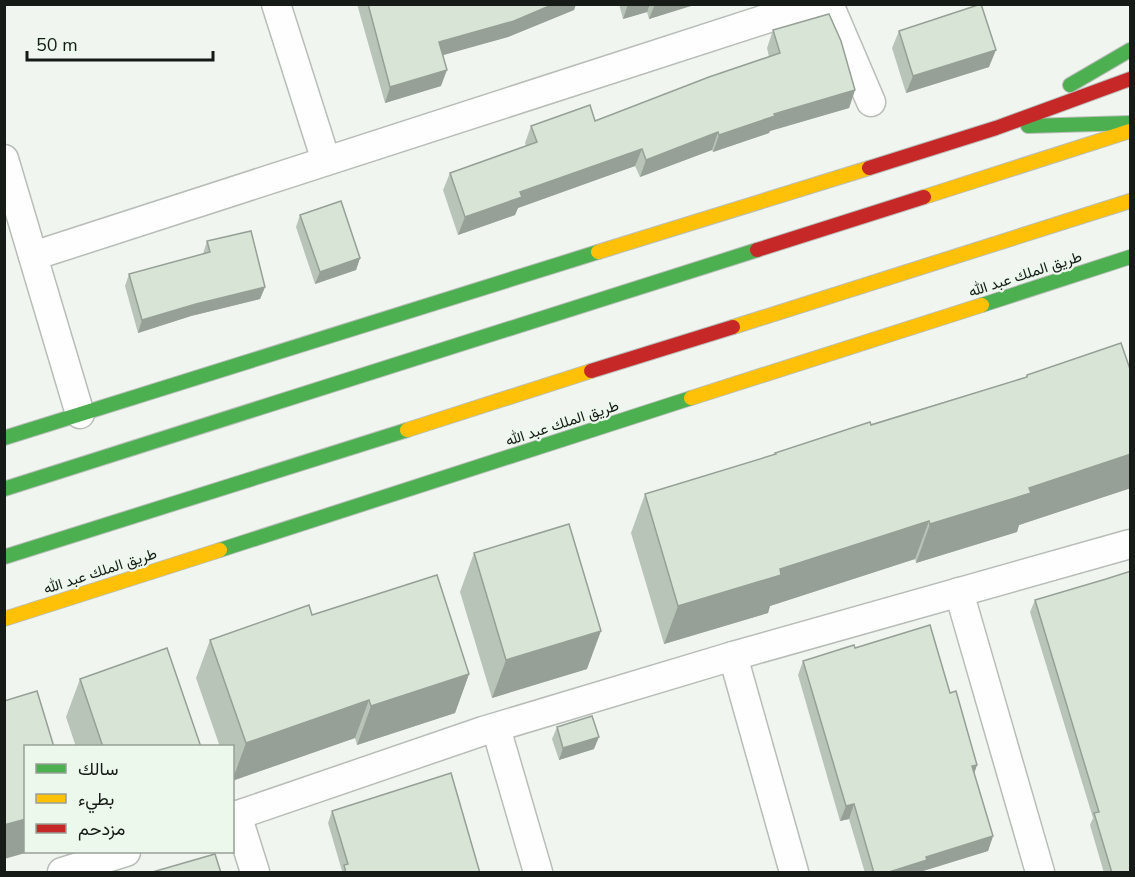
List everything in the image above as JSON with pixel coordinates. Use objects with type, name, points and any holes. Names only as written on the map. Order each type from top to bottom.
[{"type":"main road","points":[[996,128],[1131,50]]},
{"type":"main road","points":[[4,438],[996,128],[1131,79]]},
{"type":"main road","points":[[996,128],[1131,123]]},
{"type":"main road","points":[[4,489],[1131,131]]},
{"type":"main road","points":[[4,558],[1131,201]]},
{"type":"main road","points":[[1067,278],[1112,248]]},
{"type":"main road","name":"طريق الملك عبد الله","points":[[4,619],[1131,257]]},
{"type":"main road","points":[[1067,278],[1099,280]]},
{"type":"street","points":[[276,4],[326,161]]},
{"type":"street","points":[[33,256],[812,4]]},
{"type":"street","points":[[829,4],[871,102]]},
{"type":"street","points":[[4,159],[80,414]]},
{"type":"street","points":[[255,873],[235,816],[496,728],[733,656],[1131,544]]},
{"type":"street","points":[[959,592],[1040,873]]},
{"type":"street","points":[[733,656],[794,873]]},
{"type":"street","points":[[496,728],[538,873]]},
{"type":"street","points":[[62,873],[123,853]]},
{"type":"building","points":[[368,4],[554,4],[514,21],[439,42],[447,70],[390,87]]},
{"type":"building","points":[[981,4],[996,50],[913,76],[899,31]]},
{"type":"building","points":[[829,14],[841,41],[855,90],[774,114],[775,116],[719,135],[718,132],[646,160],[642,149],[520,192],[522,197],[465,217],[450,173],[537,142],[531,126],[590,105],[595,121],[709,77],[780,53],[773,30]]},
{"type":"building","points":[[341,201],[360,258],[320,272],[300,215]]},
{"type":"building","points":[[251,231],[265,287],[142,320],[129,274],[210,252],[207,241]]},
{"type":"building","points":[[1121,343],[1131,372],[1131,454],[1029,488],[1031,493],[930,524],[929,521],[780,569],[781,575],[678,606],[645,494],[776,454],[870,422],[871,425],[1027,377],[1027,375]]},
{"type":"building","points":[[569,524],[601,631],[506,660],[474,553]]},
{"type":"building","points":[[1131,571],[1131,873],[1112,873],[1094,813],[1099,812],[1035,600]]},
{"type":"building","points":[[437,575],[469,674],[371,706],[369,700],[246,743],[210,640],[309,605],[312,615]]},
{"type":"building","points":[[930,625],[950,693],[956,691],[977,765],[972,766],[993,836],[926,857],[927,860],[886,873],[874,873],[854,804],[846,806],[803,661]]},
{"type":"building","points":[[167,648],[200,745],[102,745],[80,679]]},
{"type":"building","points":[[37,691],[53,745],[24,745],[24,820],[4,825],[4,701]]},
{"type":"building","points":[[592,716],[599,737],[563,748],[557,727]]},
{"type":"building","points":[[451,773],[480,873],[346,873],[344,865],[348,864],[332,811]]},
{"type":"building","points":[[215,854],[221,873],[149,873]]},
{"type":"traffic: fast","points":[[1070,85],[1130,50]]},
{"type":"traffic: fast","points":[[1028,126],[1130,123]]},
{"type":"traffic: fast","points":[[4,489],[757,250]]},
{"type":"traffic: fast","points":[[4,438],[598,252]]},
{"type":"traffic: fast","points":[[982,305],[1130,257]]},
{"type":"traffic: fast","points":[[220,550],[691,398]]},
{"type":"traffic: fast","points":[[4,557],[407,430]]},
{"type":"traffic: slow","points":[[924,197],[1130,131]]},
{"type":"traffic: slow","points":[[598,252],[869,168]]},
{"type":"traffic: slow","points":[[733,327],[1130,201]]},
{"type":"traffic: slow","points":[[691,398],[982,305]]},
{"type":"traffic: slow","points":[[407,430],[591,371]]},
{"type":"traffic: slow","points":[[4,619],[220,550]]},
{"type":"traffic: jam","points":[[869,168],[996,128],[1130,79]]},
{"type":"traffic: jam","points":[[757,250],[924,197]]},
{"type":"traffic: jam","points":[[591,371],[733,327]]}]
